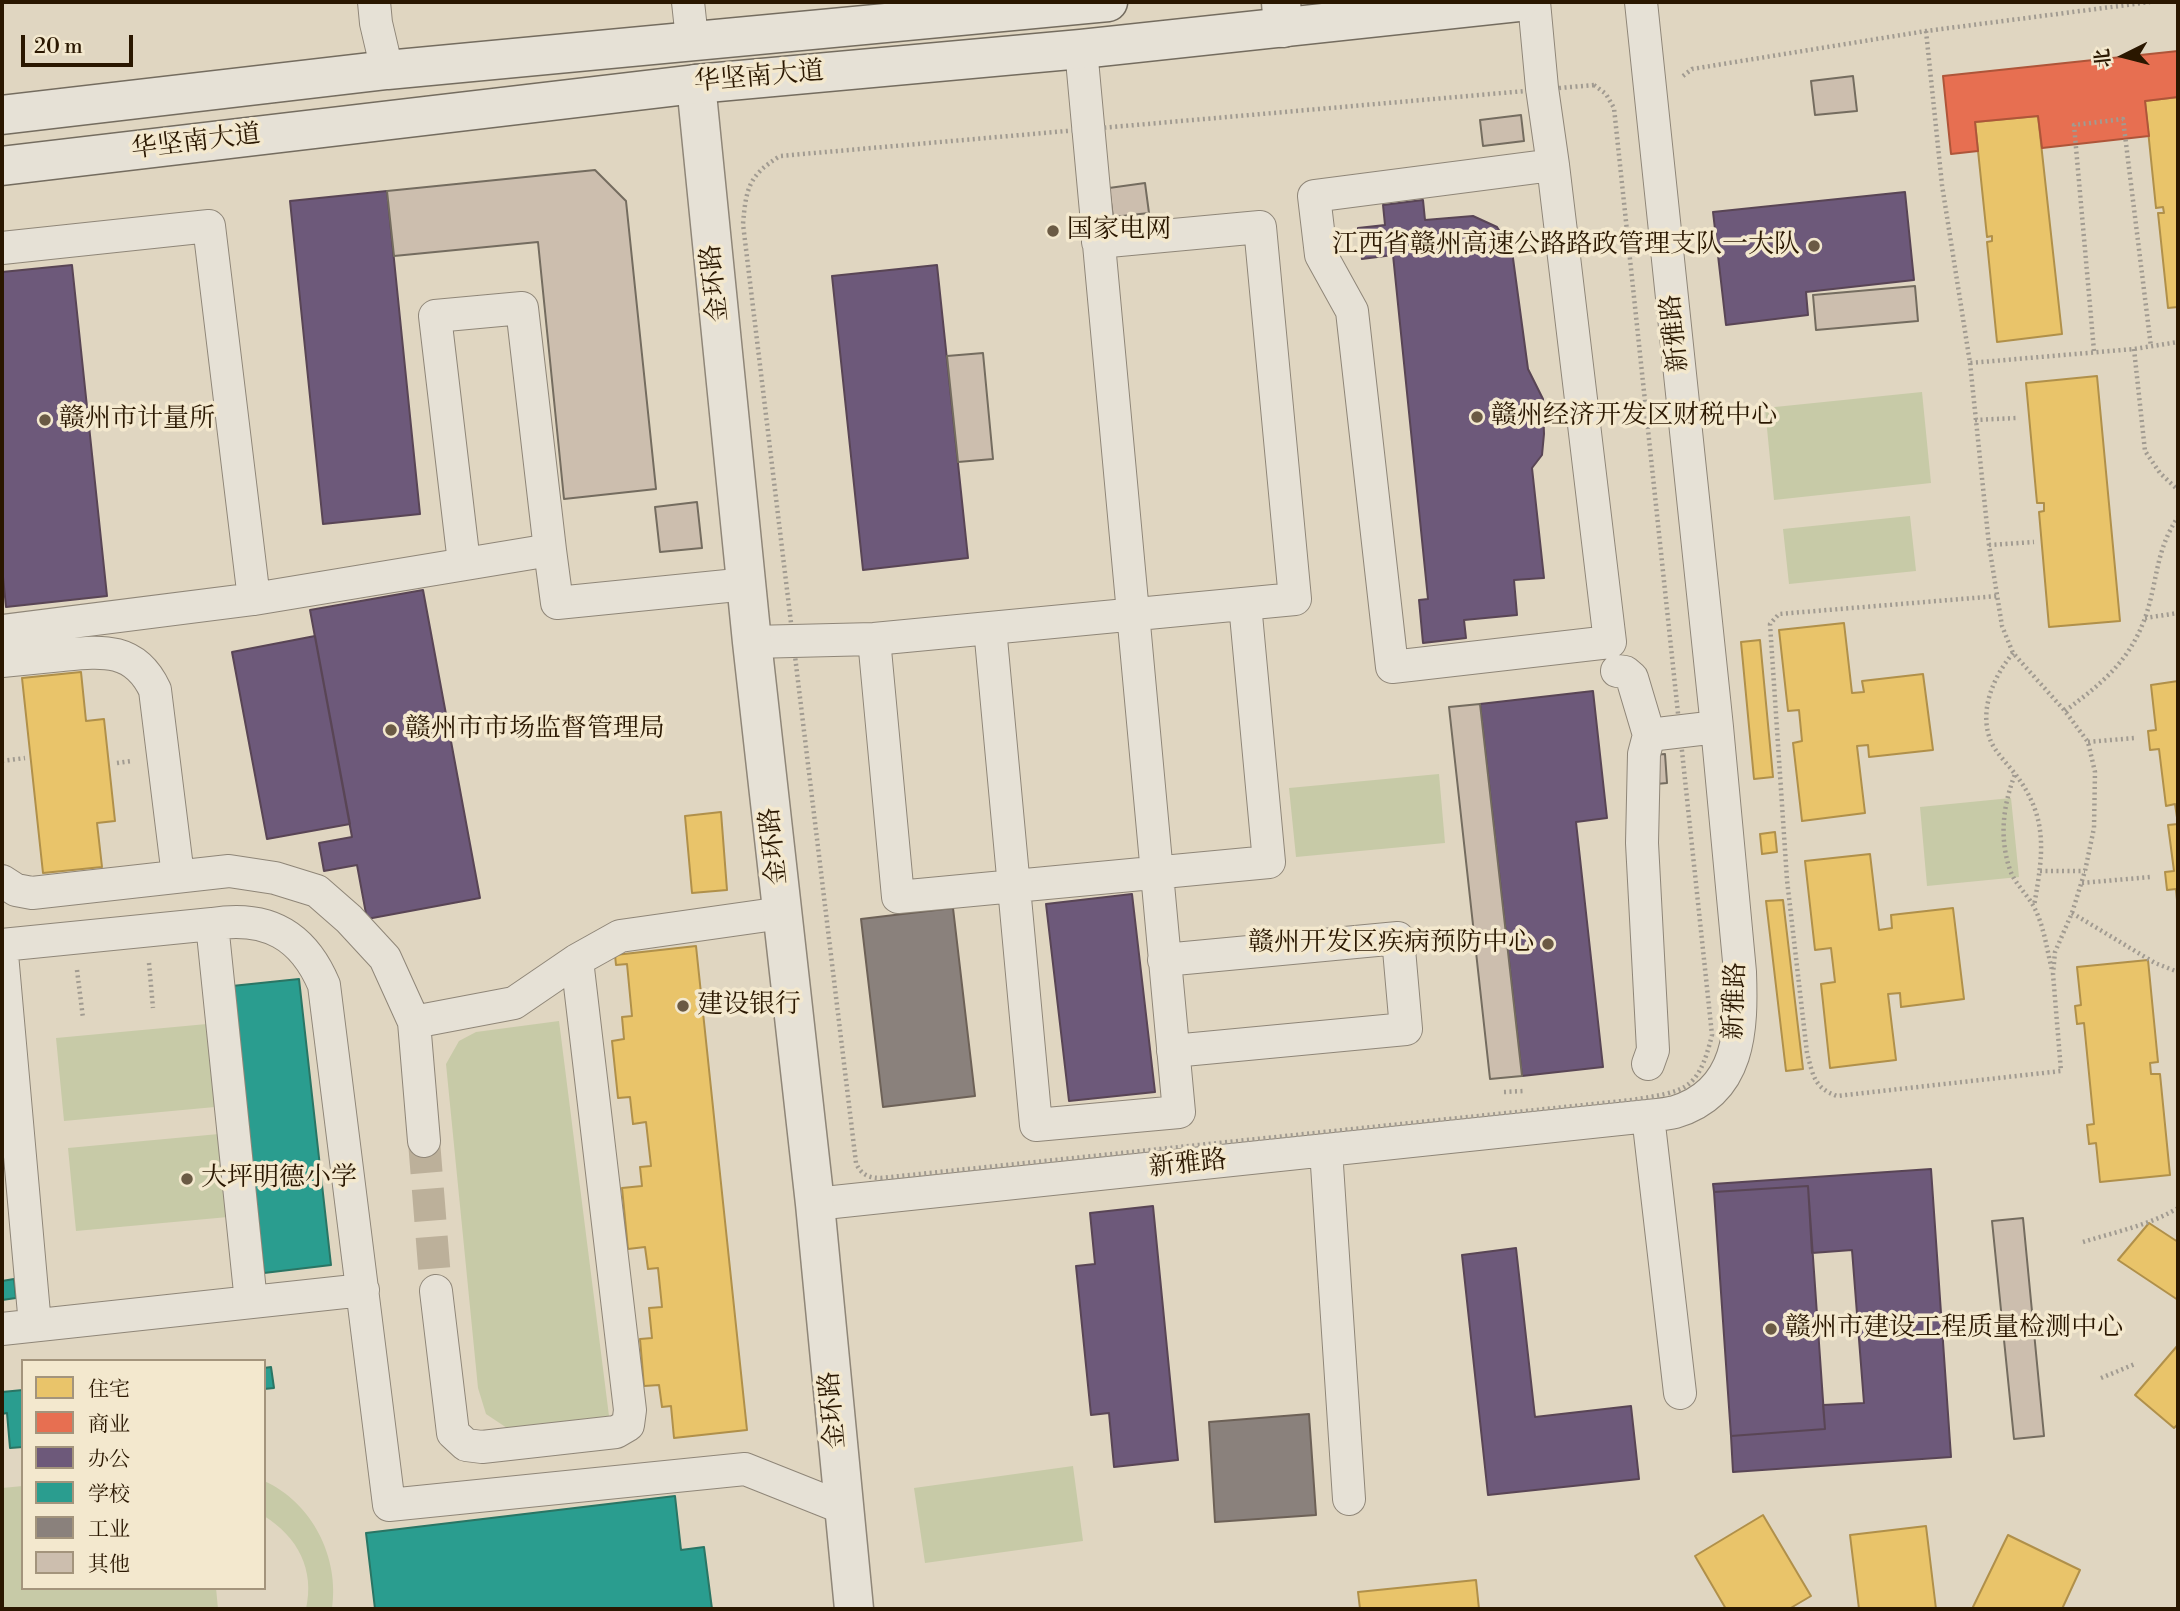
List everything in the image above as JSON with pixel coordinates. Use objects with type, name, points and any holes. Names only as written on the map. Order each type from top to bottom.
[{"type":"main road","name":"华坚南大道","points":[[2,115],[387,70],[1108,2]]},
{"type":"main road","name":"华坚南大道","points":[[2,166],[696,84],[1081,49],[1282,15],[1518,2]]},
{"type":"main road","name":"金环路","points":[[696,84],[752,642],[815,1204],[854,1609]]},
{"type":"street","points":[[374,2],[387,70]]},
{"type":"street","points":[[688,2],[692,40]]},
{"type":"street","points":[[1534,2],[1542,88],[1553,165],[1610,642],[1392,667],[1352,311],[1321,255],[1314,196],[1553,165]]},
{"type":"street","name":"新雅路","points":[[815,1204],[1648,1116],[1676,1111],[1702,1099],[1724,1079],[1736,1048],[1741,1008],[1740,972],[1641,2]]},
{"type":"street","points":[[990,628],[1036,1125],[1178,1112],[1081,49]]},
{"type":"street","points":[[2,248],[209,226],[254,600]]},
{"type":"street","points":[[752,642],[874,639],[1295,599],[1260,227],[1098,242]]},
{"type":"street","points":[[464,563],[435,316],[522,307],[556,603],[747,584]]},
{"type":"street","points":[[2,631],[254,600],[550,550]]},
{"type":"street","points":[[874,639],[898,897],[1156,873],[1269,862],[1245,604]]},
{"type":"street","points":[[2,661],[100,652],[126,657],[149,676],[155,690],[178,876]]},
{"type":"street","points":[[1617,671],[1625,672],[1632,678],[1649,735],[1644,754],[1642,844],[1653,1050],[1648,1064]]},
{"type":"street","points":[[1649,735],[1717,727]]},
{"type":"street","points":[[2,881],[16,890],[32,893],[229,872],[275,878],[317,891],[349,919],[385,958],[414,1022],[424,1141]]},
{"type":"street","points":[[414,1022],[514,1003],[577,960],[620,936],[782,913]]},
{"type":"street","points":[[2,946],[231,921],[270,927],[303,949],[320,976],[327,1006],[389,1505],[745,1469],[844,1508]]},
{"type":"street","points":[[212,924],[251,1302]]},
{"type":"street","points":[[1164,960],[1398,938],[1402,977],[1406,1029],[1173,1051]]},
{"type":"street","points":[[2,954],[35,1325]]},
{"type":"street","points":[[436,1291],[453,1433],[466,1445],[482,1447],[616,1432],[628,1424],[630,1410],[577,960]]},
{"type":"street","points":[[1648,1116],[1680,1393]]},
{"type":"street","points":[[1326,1150],[1349,1499]]},
{"type":"street","points":[[2,1329],[363,1290]]},
{"type":"path","points":[[1678,83],[1685,73],[1692,69],[1926,31],[2150,2]]},
{"type":"path","points":[[1926,31],[1942,185],[1970,363],[1989,545],[1998,596],[2002,626],[2013,653],[2065,710],[2088,742],[2095,772],[2094,828],[2082,883],[2055,952],[2053,974],[2061,1071],[1838,1096],[1824,1091],[1812,1073],[1807,1053],[1787,880],[1770,624],[1779,614],[1998,596]]},
{"type":"path","points":[[2094,351],[2074,125],[2123,119],[2151,347]]},
{"type":"path","points":[[1970,363],[2134,349],[2178,342]]},
{"type":"path","points":[[2134,349],[2145,452],[2160,473],[2178,490]]},
{"type":"path","points":[[1975,420],[2016,418]]},
{"type":"path","points":[[2065,710],[2105,681],[2133,646],[2145,618],[2166,534],[2178,517]]},
{"type":"path","points":[[1989,545],[2034,542]]},
{"type":"path","points":[[2145,618],[2178,613]]},
{"type":"path","points":[[2013,653],[2003,665],[1993,687],[1986,723],[1990,741],[2029,793],[2038,813],[2042,852],[2034,906]]},
{"type":"path","points":[[2088,742],[2134,738]]},
{"type":"path","points":[[2,761],[25,758]]},
{"type":"path","points":[[2015,774],[2006,799],[2003,818],[2005,844],[2011,871],[2034,906],[2053,974]]},
{"type":"path","points":[[2040,871],[2085,871]]},
{"type":"path","points":[[2082,883],[2150,877]]},
{"type":"path","points":[[2072,913],[2155,962],[2178,972]]},
{"type":"path","points":[[146,931],[153,1008]]},
{"type":"path","points":[[73,939],[83,1017]]},
{"type":"path","points":[[1504,1092],[1535,1090]]},
{"type":"path","points":[[2083,1242],[2157,1219],[2178,1208]]},
{"type":"path","points":[[2101,1378],[2135,1364]]},
{"type":"green space","points":[[1922,392],[1931,483],[1774,500],[1765,408]]},
{"type":"green space","points":[[1910,516],[1916,571],[1789,584],[1783,529]]},
{"type":"green space","points":[[1439,774],[1445,843],[1296,857],[1289,788]]},
{"type":"green space","points":[[2011,798],[2019,877],[1927,886],[1920,807]]},
{"type":"green space","points":[[559,1021],[609,1416],[507,1428],[486,1414],[478,1388],[446,1064],[459,1041],[476,1032]]},
{"type":"green space","points":[[207,1024],[215,1107],[64,1121],[56,1038]]},
{"type":"green space","points":[[219,1134],[228,1217],[76,1231],[68,1148]]},
{"type":"green space","points":[[1073,1466],[1083,1541],[925,1563],[914,1488]]},
{"type":"green space","points":[[266,1482],[296,1503],[319,1534],[332,1570],[332,1609],[306,1609],[306,1568],[295,1544],[266,1517]]},
{"type":"green space","points":[[21,1486],[21,1590],[216,1590],[218,1609],[2,1609],[2,1488]]},
{"type":"building: 住宅","points":[[2178,97],[2178,307],[2168,308],[2158,213],[2164,213],[2163,207],[2156,208],[2145,101]]},
{"type":"building: 住宅","points":[[2038,116],[2062,334],[1997,342],[1987,242],[1992,241],[1992,236],[1987,237],[1975,122]]},
{"type":"building: 住宅","points":[[2097,376],[2120,621],[2049,627],[2039,512],[2044,511],[2044,503],[2037,503],[2026,383]]},
{"type":"building: 住宅","points":[[1844,623],[1852,693],[1864,692],[1862,681],[1923,674],[1933,750],[1869,757],[1868,745],[1857,746],[1865,813],[1802,821],[1793,743],[1802,741],[1799,710],[1788,711],[1779,630]]},
{"type":"building: 住宅","points":[[1760,640],[1773,777],[1754,779],[1741,642]]},
{"type":"building: 住宅","points":[[81,672],[86,721],[104,719],[115,821],[97,823],[102,867],[43,873],[22,678]]},
{"type":"building: 住宅","points":[[2178,681],[2178,824],[2175,804],[2166,806],[2159,749],[2150,750],[2148,731],[2156,730],[2151,685]]},
{"type":"building: 住宅","points":[[721,812],[727,890],[692,893],[685,816]]},
{"type":"building: 住宅","points":[[2178,824],[2178,911],[2176,889],[2167,890],[2165,872],[2174,871],[2168,825]]},
{"type":"building: 住宅","points":[[1775,832],[1777,852],[1762,854],[1760,834]]},
{"type":"building: 住宅","points":[[1870,854],[1879,930],[1892,928],[1891,915],[1953,908],[1964,999],[1901,1007],[1900,993],[1888,994],[1896,1060],[1830,1068],[1821,984],[1835,982],[1831,948],[1815,950],[1805,861]]},
{"type":"building: 住宅","points":[[1783,900],[1803,1069],[1786,1071],[1766,901]]},
{"type":"building: 住宅","points":[[696,946],[747,1430],[674,1438],[671,1406],[662,1407],[659,1385],[644,1386],[640,1339],[652,1338],[649,1308],[662,1307],[658,1268],[648,1269],[645,1247],[628,1249],[622,1188],[642,1186],[640,1167],[651,1166],[646,1122],[633,1124],[630,1097],[618,1098],[612,1041],[624,1039],[622,1017],[632,1016],[627,964],[616,965],[615,955]]},
{"type":"building: 住宅","points":[[2148,960],[2158,1062],[2150,1063],[2151,1074],[2160,1074],[2170,1175],[2100,1182],[2096,1143],[2089,1144],[2087,1125],[2094,1124],[2084,1023],[2077,1024],[2075,1006],[2081,1005],[2077,967]]},
{"type":"building: 住宅","points":[[2149,1223],[2178,1242],[2178,1300],[2118,1260]]},
{"type":"building: 住宅","points":[[2178,1345],[2178,1424],[2174,1428],[2135,1395]]},
{"type":"building: 住宅","points":[[1763,1515],[1811,1596],[1789,1609],[1726,1609],[1695,1556]]},
{"type":"building: 住宅","points":[[1926,1526],[1936,1609],[1859,1609],[1850,1535]]},
{"type":"building: 住宅","points":[[2008,1535],[2080,1570],[2062,1609],[1972,1609]]},
{"type":"building: 住宅","points":[[1476,1580],[1479,1609],[1360,1609],[1358,1592]]},
{"type":"building: 商业","points":[[2178,51],[2178,97],[2145,101],[2149,136],[2042,148],[2038,116],[1975,122],[1978,151],[1951,154],[1943,76]]},
{"type":"building: 办公","points":[[387,191],[420,514],[323,524],[290,201]]},
{"type":"building: 办公","name":"江西省赣州高速公路路政管理支队一大队","points":[[1905,192],[1914,280],[1806,292],[1808,315],[1726,325],[1713,212]]},
{"type":"building: 办公","name":"赣州经济开发区财税中心","points":[[1423,200],[1425,220],[1473,216],[1497,227],[1512,251],[1528,369],[1543,399],[1542,455],[1532,468],[1544,578],[1514,580],[1517,615],[1464,620],[1466,638],[1423,643],[1419,600],[1428,599],[1393,255],[1362,259],[1358,228],[1385,225],[1383,205]]},
{"type":"building: 办公","name":"赣州市计量所","points":[[72,265],[107,596],[6,607],[2,567],[2,272]]},
{"type":"building: 办公","points":[[937,265],[968,558],[863,570],[832,276]]},
{"type":"building: 办公","name":"赣州市市场监督管理局","points":[[423,590],[480,898],[367,919],[357,865],[324,871],[319,843],[352,837],[310,610]]},
{"type":"building: 办公","points":[[315,636],[350,824],[267,839],[232,652]]},
{"type":"building: 办公","name":"赣州开发区疾病预防中心","points":[[1593,691],[1607,818],[1576,822],[1603,1067],[1522,1076],[1480,704]]},
{"type":"building: 办公","points":[[1132,894],[1155,1092],[1069,1101],[1046,904]]},
{"type":"building: 办公","points":[[1931,1169],[1951,1457],[1733,1472],[1731,1436],[1825,1429],[1823,1405],[1864,1403],[1852,1250],[1812,1253],[1808,1186],[1714,1192],[1713,1184]]},
{"type":"building: 办公","name":"赣州市建设工程质量检测中心","points":[[1808,1186],[1825,1429],[1731,1436],[1714,1192]]},
{"type":"building: 办公","points":[[1153,1206],[1178,1460],[1114,1467],[1109,1413],[1091,1415],[1076,1266],[1095,1264],[1090,1213]]},
{"type":"building: 办公","points":[[1516,1248],[1535,1417],[1631,1406],[1639,1479],[1488,1495],[1462,1255]]},
{"type":"building: 学校","points":[[299,979],[331,1265],[264,1273],[232,986]]},
{"type":"building: 学校","points":[[14,1279],[16,1298],[2,1300],[2,1281]]},
{"type":"building: 学校","points":[[271,1367],[274,1388],[266,1389],[266,1368]]},
{"type":"building: 学校","points":[[21,1390],[21,1447],[10,1448],[7,1413],[2,1414],[2,1392]]},
{"type":"building: 学校","points":[[675,1496],[681,1550],[704,1547],[712,1609],[375,1609],[366,1533]]},
{"type":"building: 工业","points":[[953,908],[975,1096],[883,1107],[861,919]]},
{"type":"building: 工业","points":[[1309,1414],[1316,1515],[1215,1522],[1209,1422]]},
{"type":"building: 其他","points":[[1853,76],[1857,111],[1815,115],[1811,81]]},
{"type":"building: 其他","points":[[1521,115],[1524,141],[1483,146],[1480,120]]},
{"type":"building: 其他","points":[[595,170],[626,201],[656,489],[564,499],[538,242],[394,256],[387,191]]},
{"type":"building: 其他","points":[[1145,183],[1149,213],[1113,217],[1109,188]]},
{"type":"building: 其他","points":[[1915,286],[1918,321],[1816,330],[1813,295]]},
{"type":"building: 其他","points":[[983,353],[993,459],[958,462],[947,356]]},
{"type":"building: 其他","points":[[697,502],[702,548],[660,552],[655,507]]},
{"type":"building: 其他","points":[[1480,704],[1522,1076],[1490,1079],[1449,707]]},
{"type":"building: 其他","points":[[1665,754],[1667,783],[1656,784],[1654,755]]},
{"type":"building: 其他","points":[[2023,1218],[2044,1436],[2014,1439],[1992,1221]]},
{"type":"tunnel","points":[[424,1141],[436,1291]]},
{"type":"place","name":"国家电网","points":[[1053,231]]},
{"type":"place","name":"江西省赣州高速公路路政管理支队一大队","points":[[1814,246]]},
{"type":"place","name":"赣州经济开发区财税中心","points":[[1477,417]]},
{"type":"place","name":"赣州市计量所","points":[[45,420]]},
{"type":"place","name":"赣州市市场监督管理局","points":[[391,730]]},
{"type":"place","name":"赣州开发区疾病预防中心","points":[[1548,944]]},
{"type":"place","name":"建设银行","points":[[683,1006]]},
{"type":"place","name":"大坪明德小学","points":[[187,1179]]},
{"type":"place","name":"赣州市建设工程质量检测中心","points":[[1771,1329]]}]
